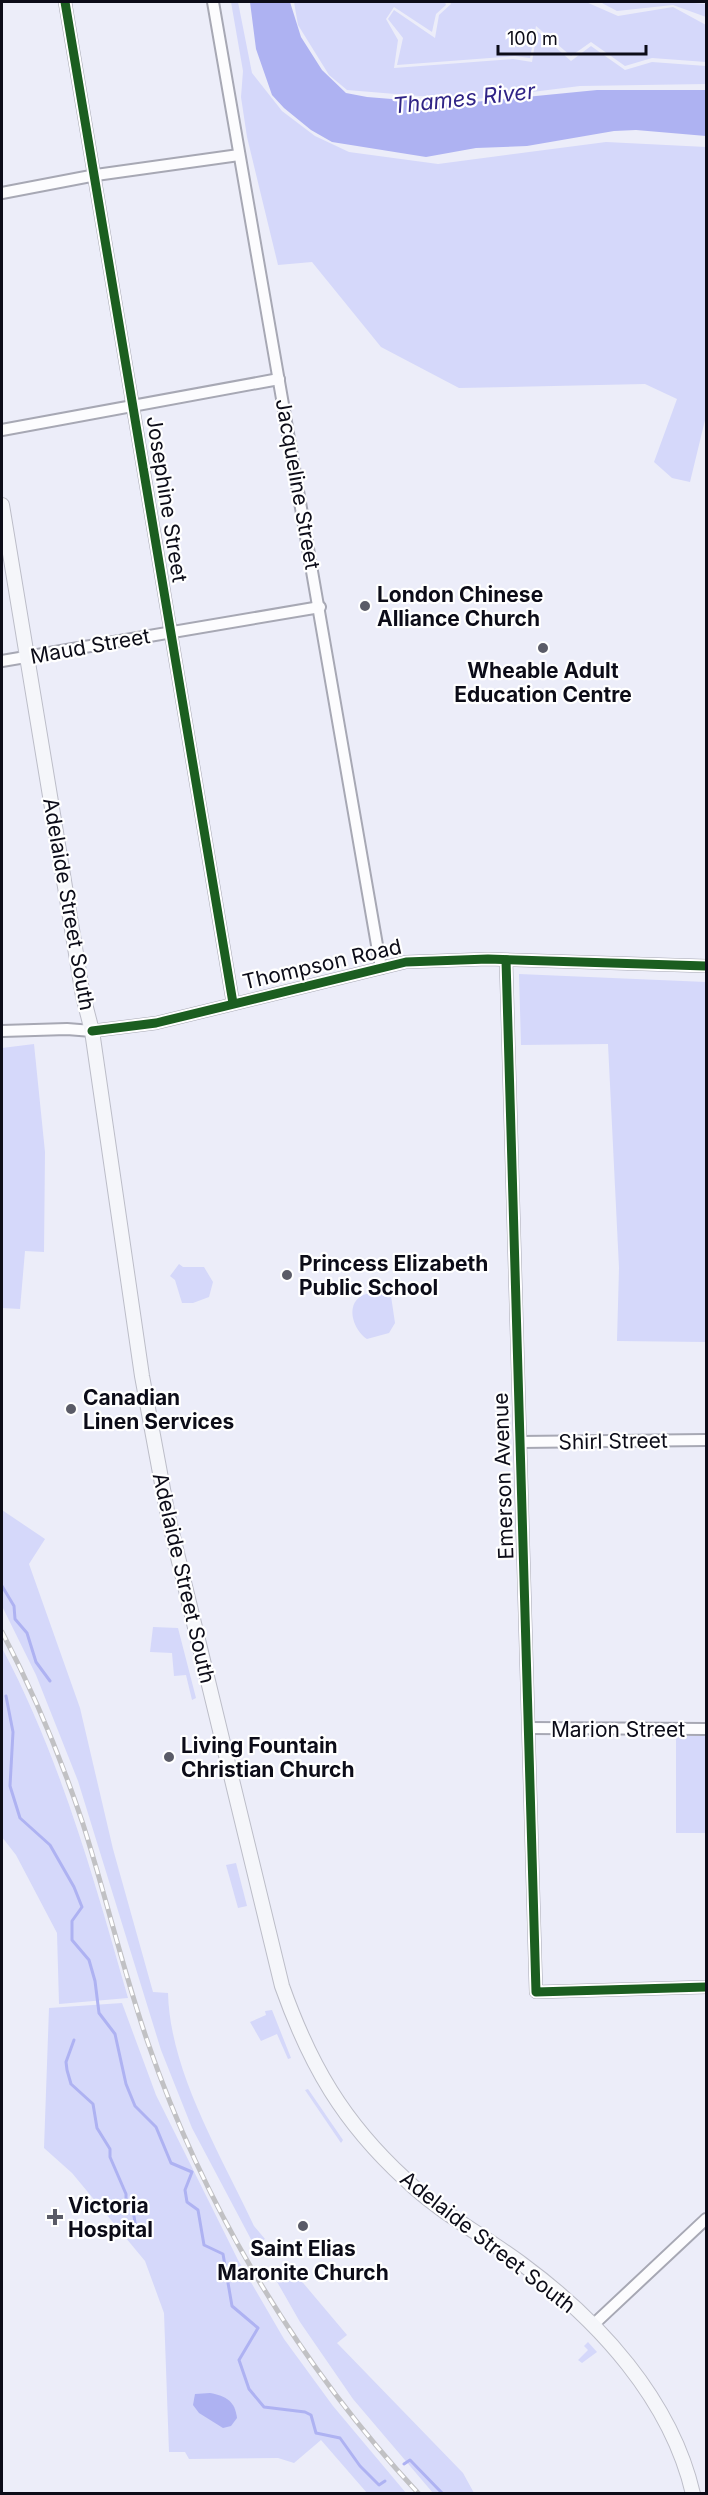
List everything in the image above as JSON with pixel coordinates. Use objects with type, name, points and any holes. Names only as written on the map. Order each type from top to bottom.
[{"type":"main road","name":"Adelaide Street South","points":[[2,505],[83,996],[92,1031],[142,1376],[168,1516],[282,1986],[298,2031],[343,2113],[404,2179],[440,2210],[521,2263],[618,2351],[647,2391],[669,2431],[693,2493]]},
{"type":"street","name":"Josephine Street","points":[[65,2],[96,175],[132,404],[233,1003]]},
{"type":"street","name":"Jacqueline Street","points":[[213,2],[381,968]]},
{"type":"street","points":[[2,193],[96,175],[239,155]]},
{"type":"street","points":[[2,430],[132,404],[279,380]]},
{"type":"street","name":"Maud Street","points":[[2,661],[320,607]]},
{"type":"street","name":"Thompson Road","points":[[2,1032],[67,1029],[92,1031],[156,1023],[406,962],[506,960],[706,966]]},
{"type":"street","name":"Emerson Avenue","points":[[506,960],[536,1992],[706,1987]]},
{"type":"street","name":"Shirl Street","points":[[520,1442],[706,1440]]},
{"type":"street","name":"Marion Street","points":[[529,1728],[706,1729]]},
{"type":"street","points":[[592,2325],[706,2219]]},
{"type":"shaded area","points":[[231,2],[238,2],[252,73],[282,111],[315,136],[349,152],[438,164],[606,142],[706,147],[706,416],[690,482],[672,478],[654,462],[677,399],[645,384],[459,388],[381,347],[312,262],[278,265],[247,137],[241,97],[243,71]]},
{"type":"shaded area","points":[[294,2],[445,2],[446,5],[436,14],[432,32],[394,7],[386,19],[398,40],[394,68],[513,59],[532,62],[537,31],[571,61],[591,46],[625,70],[652,62],[706,66],[706,84],[580,86],[468,100],[347,90],[329,75],[298,25]]},
{"type":"shaded area","points":[[450,2],[586,2],[618,16],[673,7],[706,25],[706,62],[652,58],[625,66],[591,42],[571,56],[536,26],[530,58],[515,56],[397,65],[403,38],[388,19],[394,10],[435,38],[439,15],[451,4]]},
{"type":"shaded area","points":[[600,2],[706,4],[706,17],[673,5],[617,11]]},
{"type":"shaded area","points":[[519,974],[706,982],[706,1342],[617,1341],[619,1268],[608,1044],[521,1045]]},
{"type":"shaded area","points":[[34,1044],[45,1152],[44,1252],[25,1251],[20,1309],[2,1308],[2,1048]]},
{"type":"shaded area","points":[[179,1264],[183,1267],[204,1267],[213,1282],[209,1297],[193,1303],[182,1303],[175,1280],[170,1276]]},
{"type":"shaded area","points":[[381,1292],[391,1296],[395,1323],[389,1333],[367,1339],[357,1329],[353,1309],[359,1298],[368,1293]]},
{"type":"shaded area","points":[[2,1510],[45,1539],[29,1564],[80,1708],[113,1849],[153,1992],[168,1993],[171,2023],[187,2083],[254,2226],[265,2239],[254,2245],[192,2128],[161,2050],[78,1781],[36,1675],[2,1606]]},
{"type":"shaded area","points":[[153,1627],[178,1628],[196,1698],[192,1700],[186,1675],[174,1676],[172,1653],[150,1652]]},
{"type":"shaded area","points":[[2,1648],[23,1689],[74,1819],[128,1998],[59,2004],[57,1933],[16,1855],[2,1837]]},
{"type":"shaded area","points":[[676,1736],[706,1736],[706,1833],[676,1833]]},
{"type":"shaded area","points":[[236,1863],[247,1906],[238,1908],[226,1865]]},
{"type":"shaded area","points":[[122,2003],[156,2095],[238,2260],[284,2339],[333,2406],[406,2493],[367,2493],[321,2440],[294,2463],[278,2458],[189,2459],[185,2452],[169,2452],[164,2313],[145,2261],[72,2173],[44,2148],[49,2008]]},
{"type":"shaded area","points":[[272,2010],[291,2058],[288,2059],[277,2034],[261,2041],[250,2022],[266,2015],[265,2011]]},
{"type":"shaded area","points":[[308,2089],[343,2140],[341,2143],[305,2090]]},
{"type":"shaded area","points":[[278,2271],[285,2277],[293,2271],[347,2335],[337,2343],[463,2473],[474,2493],[433,2493],[353,2399],[300,2322],[272,2273]]},
{"type":"shaded area","points":[[588,2342],[597,2352],[582,2363],[578,2360],[588,2350],[584,2346]]},
{"type":"water","points":[[250,2],[290,2],[301,37],[322,70],[346,93],[367,97],[453,104],[597,90],[706,90],[706,136],[636,130],[614,131],[527,146],[476,148],[426,157],[332,142],[311,130],[272,95],[256,49]]},
{"type":"water","points":[[210,2393],[221,2396],[232,2403],[237,2418],[231,2426],[223,2428],[199,2413],[193,2405],[195,2394]]},
{"type":"waterway","points":[[2,1586],[14,1606],[15,1619],[27,1633],[36,1662],[50,1681]]},
{"type":"waterway","points":[[6,1696],[13,1732],[10,1786],[20,1818],[50,1845],[74,1887],[82,1907],[72,1921],[72,1940],[89,1960],[95,1981],[99,2013],[115,2034],[126,2084],[135,2106],[156,2127],[171,2163],[192,2172],[185,2190],[187,2202],[198,2210],[204,2245],[223,2254],[232,2306],[258,2328],[239,2360],[249,2389],[264,2407],[305,2412],[311,2415],[316,2433],[340,2438],[360,2466],[379,2485],[385,2481]]},
{"type":"waterway","points":[[74,2040],[66,2062],[71,2084],[93,2104],[97,2128],[110,2149],[110,2157],[126,2194],[126,2203],[132,2204],[137,2235]]},
{"type":"waterway","points":[[404,2464],[410,2460],[443,2494]]},
{"type":"railway","points":[[2,1632],[36,1702],[66,1775],[83,1824],[148,2043],[171,2105],[227,2225],[260,2282],[334,2392],[419,2494]]},
{"type":"cycle path","points":[[65,2],[233,1003]]},
{"type":"cycle path","points":[[92,1031],[156,1023],[406,962],[488,959],[706,966]]},
{"type":"cycle path","points":[[506,960],[536,1992],[706,1987]]},
{"type":"place","name":"London Chinese Alliance Church","points":[[365,606]]},
{"type":"place","name":"Wheable Adult Education Centre","points":[[543,648]]},
{"type":"place","name":"Princess Elizabeth Public School","points":[[287,1275]]},
{"type":"place","name":"Canadian Linen Services","points":[[71,1409]]},
{"type":"place","name":"Living Fountain Christian Church","points":[[169,1757]]},
{"type":"place","name":"Victoria Hospital","points":[[55,2217]]},
{"type":"place","name":"Saint Elias Maronite Church","points":[[303,2226]]},
{"type":"water label","name":"Thames River","points":[[464,98]]}]
